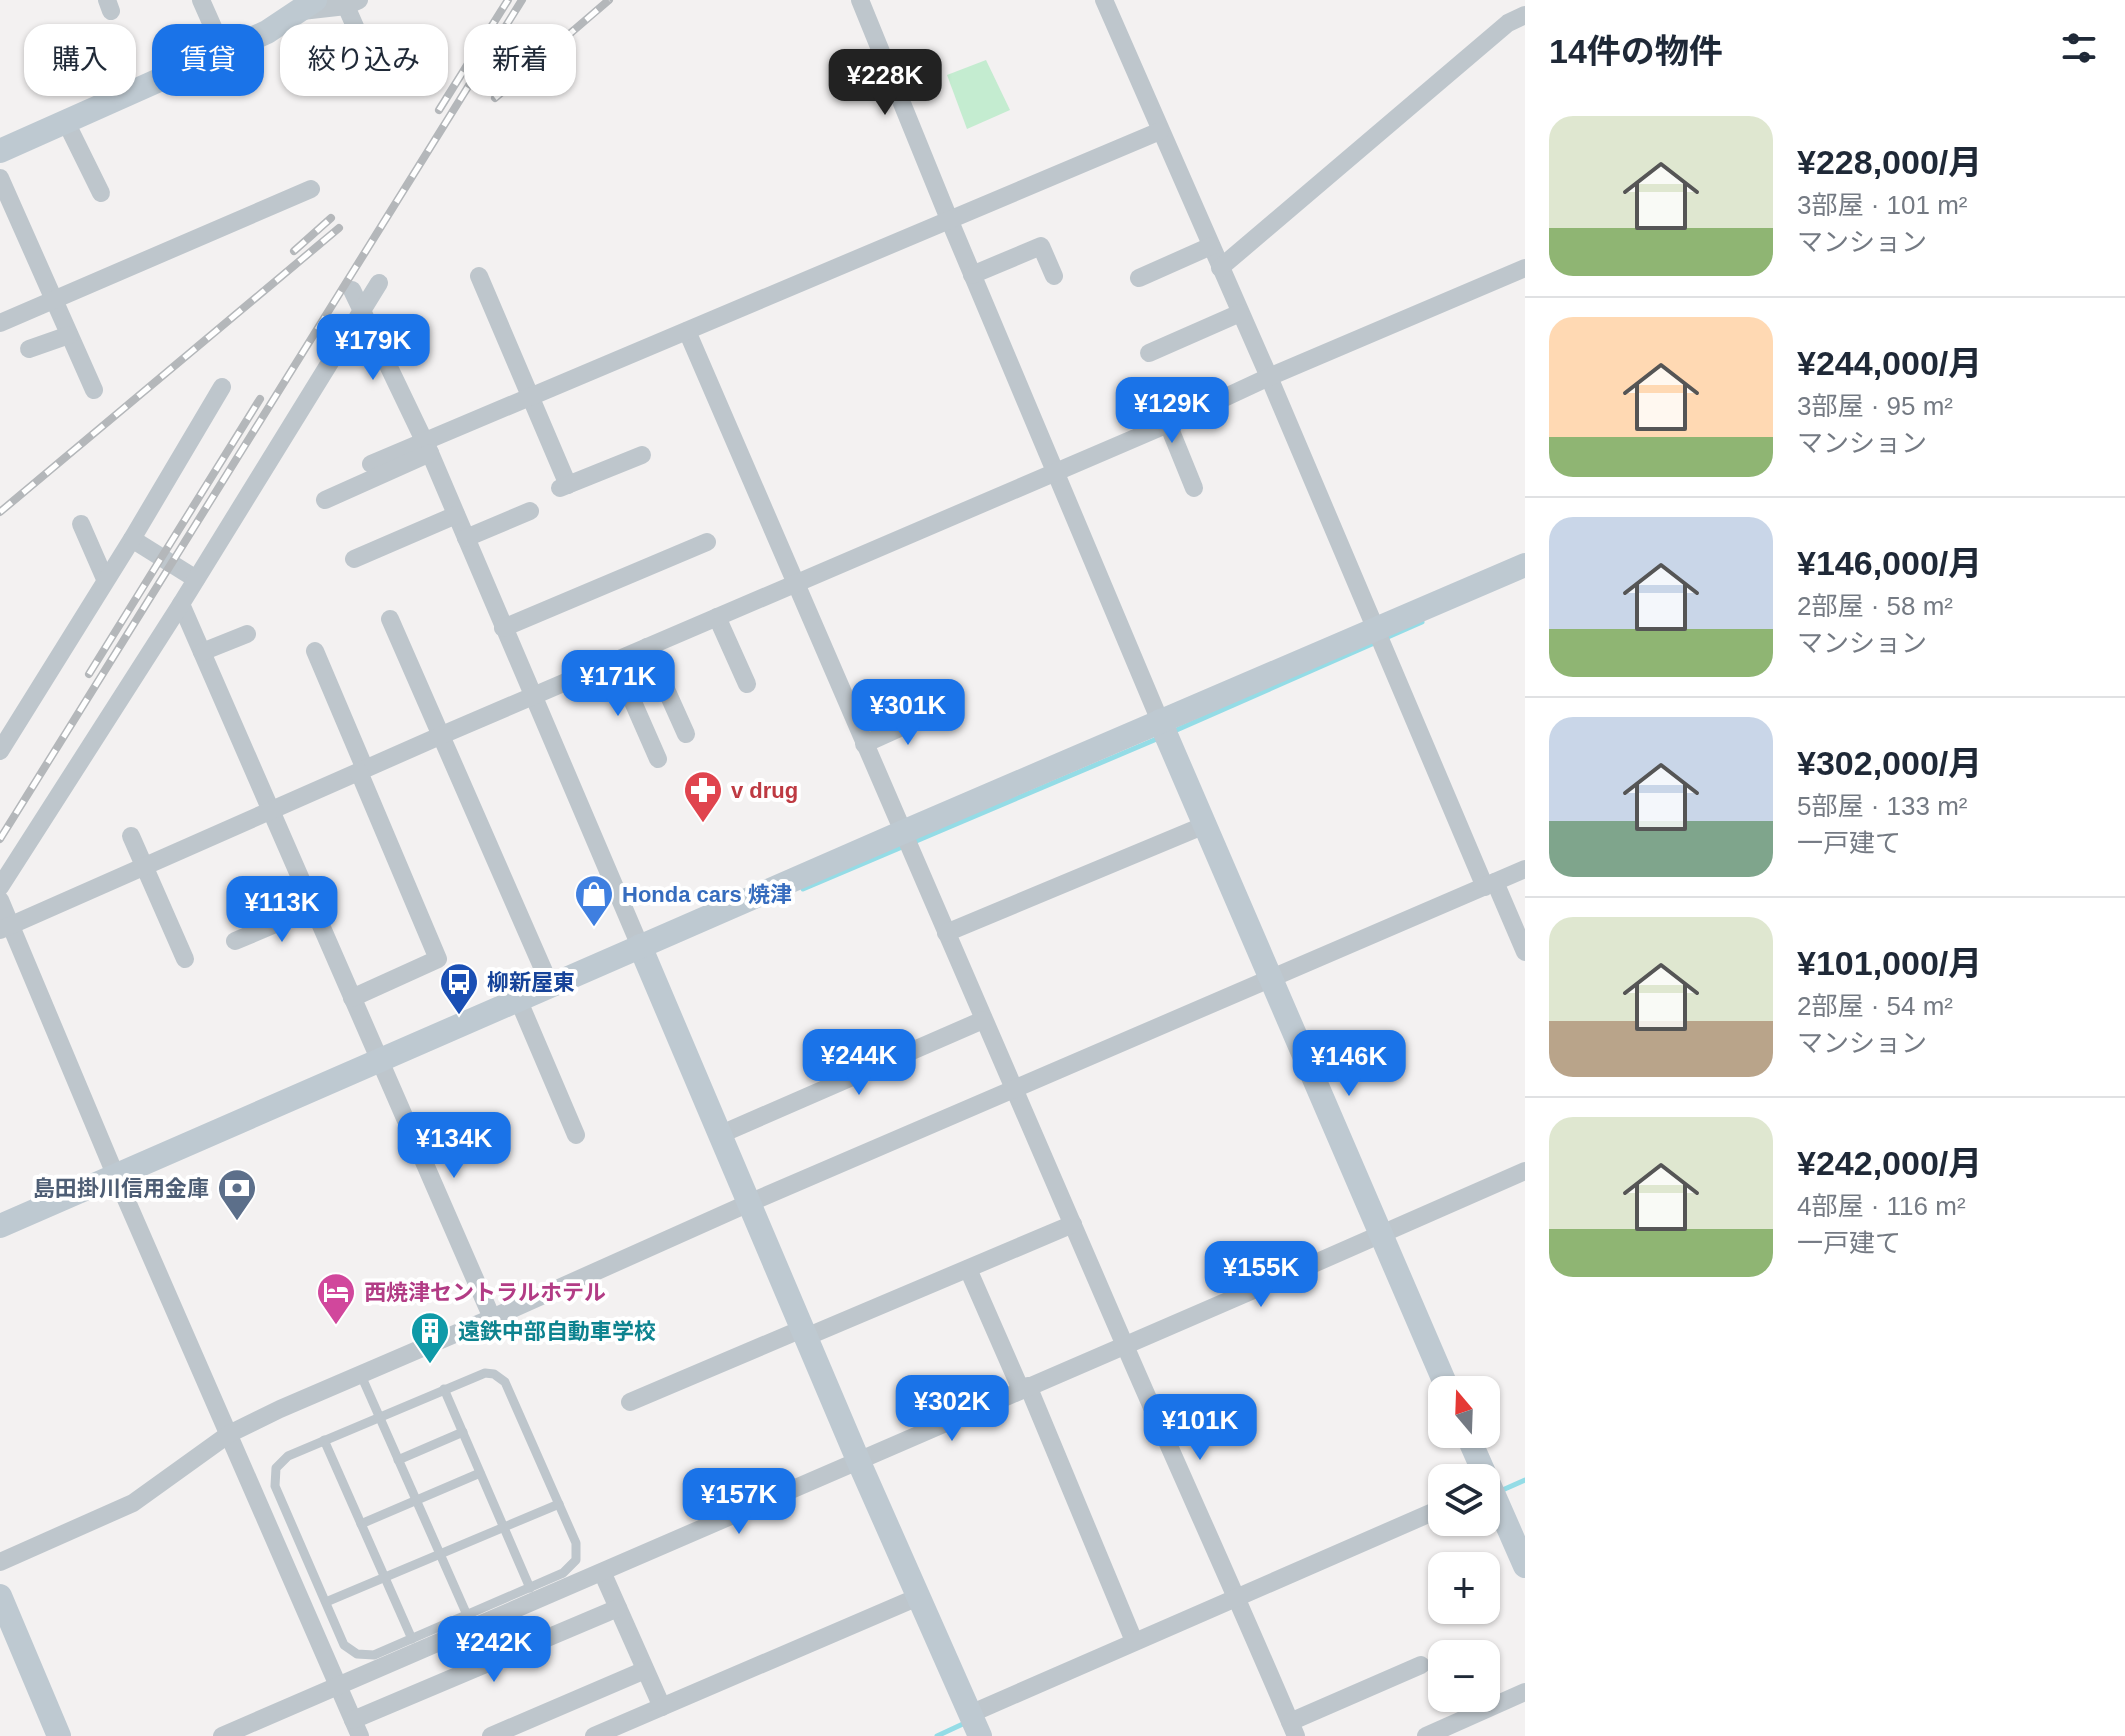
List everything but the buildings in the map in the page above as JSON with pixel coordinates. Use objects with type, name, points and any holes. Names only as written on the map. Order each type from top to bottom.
[{"type":"street","points":[[201,0],[212,24]]},
{"type":"street","points":[[860,0],[1160,721],[1442,1376]]},
{"type":"street","points":[[1104,0],[1490,884],[1520,927],[1525,952]]},
{"type":"street","points":[[264,33],[309,5],[352,3],[359,24]]},
{"type":"street","points":[[1220,268],[1508,23],[1525,15]]},
{"type":"street","points":[[0,151],[152,84]]},
{"type":"street","points":[[66,122],[101,193]]},
{"type":"street","points":[[325,500],[532,397],[1160,131]]},
{"type":"street","points":[[0,178],[94,390]]},
{"type":"street","points":[[0,323],[311,189]]},
{"type":"street","points":[[972,275],[1041,246],[1054,276]]},
{"type":"street","points":[[1139,278],[1211,246]]},
{"type":"street","points":[[5,928],[442,735],[1525,268]]},
{"type":"street","points":[[479,276],[532,397],[564,486],[642,455]]},
{"type":"street","points":[[0,887],[181,604],[379,283]]},
{"type":"street","points":[[352,290],[427,447],[858,1460],[975,1725],[1134,1641],[1428,1514]]},
{"type":"street","points":[[1149,353],[1240,313]]},
{"type":"street","points":[[687,331],[1124,1346],[1237,1596],[1293,1729],[1421,1665]]},
{"type":"street","points":[[29,349],[69,335]]},
{"type":"street","points":[[0,751],[222,387]]},
{"type":"street","points":[[1168,424],[1194,488]]},
{"type":"street","points":[[371,464],[427,447]]},
{"type":"street","points":[[466,538],[530,511]]},
{"type":"street","points":[[354,559],[456,515]]},
{"type":"street","points":[[81,524],[105,579]]},
{"type":"street","points":[[132,539],[196,579]]},
{"type":"street","points":[[503,628],[707,542]]},
{"type":"street","points":[[0,1226],[1525,565]]},
{"type":"street","points":[[181,604],[377,1060],[492,1318]]},
{"type":"street","points":[[717,617],[747,684]]},
{"type":"street","points":[[390,619],[550,985]]},
{"type":"street","points":[[202,652],[247,634]]},
{"type":"street","points":[[647,647],[686,734]]},
{"type":"street","points":[[315,651],[438,959],[352,998]]},
{"type":"street","points":[[615,661],[658,759]]},
{"type":"street","points":[[864,744],[935,712]]},
{"type":"street","points":[[946,933],[1205,825]]},
{"type":"street","points":[[131,836],[185,959]]},
{"type":"street","points":[[0,1562],[133,1503],[229,1434],[360,1373],[1525,869]]},
{"type":"street","points":[[0,900],[5,928],[356,1728],[618,1608]]},
{"type":"street","points":[[235,941],[313,908]]},
{"type":"street","points":[[518,999],[576,1135]]},
{"type":"street","points":[[719,1135],[983,1020]]},
{"type":"street","points":[[222,1736],[603,1574],[1525,1171]]},
{"type":"street","points":[[630,1402],[968,1269],[1073,1224]]},
{"type":"street","points":[[968,1269],[1025,1388],[1134,1641]]},
{"type":"street","points":[[1500,1513],[1525,1566]]},
{"type":"street","points":[[603,1574],[662,1707]]},
{"type":"street","points":[[0,1596],[59,1736]]},
{"type":"street","points":[[594,1736],[918,1597]]},
{"type":"street","points":[[491,1736],[645,1670]]},
{"type":"street","points":[[1426,1736],[1525,1692]]},
{"type":"lane","points":[[360,1373],[467,1615]]},
{"type":"lane","points":[[478,1374],[500,1377],[505,1382],[576,1543],[576,1560],[563,1573],[374,1655],[357,1654],[344,1645],[274,1477],[281,1461],[379,1416],[478,1374]]},
{"type":"lane","points":[[444,1389],[530,1588]]},
{"type":"lane","points":[[398,1460],[463,1432]]},
{"type":"lane","points":[[324,1440],[412,1639]]},
{"type":"lane","points":[[361,1524],[480,1473]]},
{"type":"lane","points":[[326,1602],[559,1504]]},
{"type":"green space","points":[[986,60],[1010,110],[967,129],[947,75]]},
{"type":"waterway","points":[[1172,732],[1422,622]]},
{"type":"waterway","points":[[803,889],[1159,738]]},
{"type":"waterway","points":[[1500,1491],[1525,1480]]},
{"type":"waterway","points":[[937,1736],[965,1723]]},
{"type":"railway","points":[[439,110],[508,0]]},
{"type":"railway","points":[[0,839],[522,0]]},
{"type":"railway","points":[[495,98],[609,0]]},
{"type":"railway","points":[[294,251],[331,218]]},
{"type":"railway","points":[[0,512],[339,228]]},
{"type":"railway","points":[[89,674],[260,399]]},
{"type":"place","name":"v drug","points":[[703,824]]},
{"type":"place","name":"Honda cars 焼津","points":[[594,928]]},
{"type":"place","name":"柳新屋東","points":[[459,1016]]},
{"type":"place","name":"島田掛川信用金庫","points":[[237,1222]]},
{"type":"place","name":"西焼津セントラルホテル","points":[[336,1326]]},
{"type":"place","name":"遠鉄中部自動車学校","points":[[430,1365]]}]
